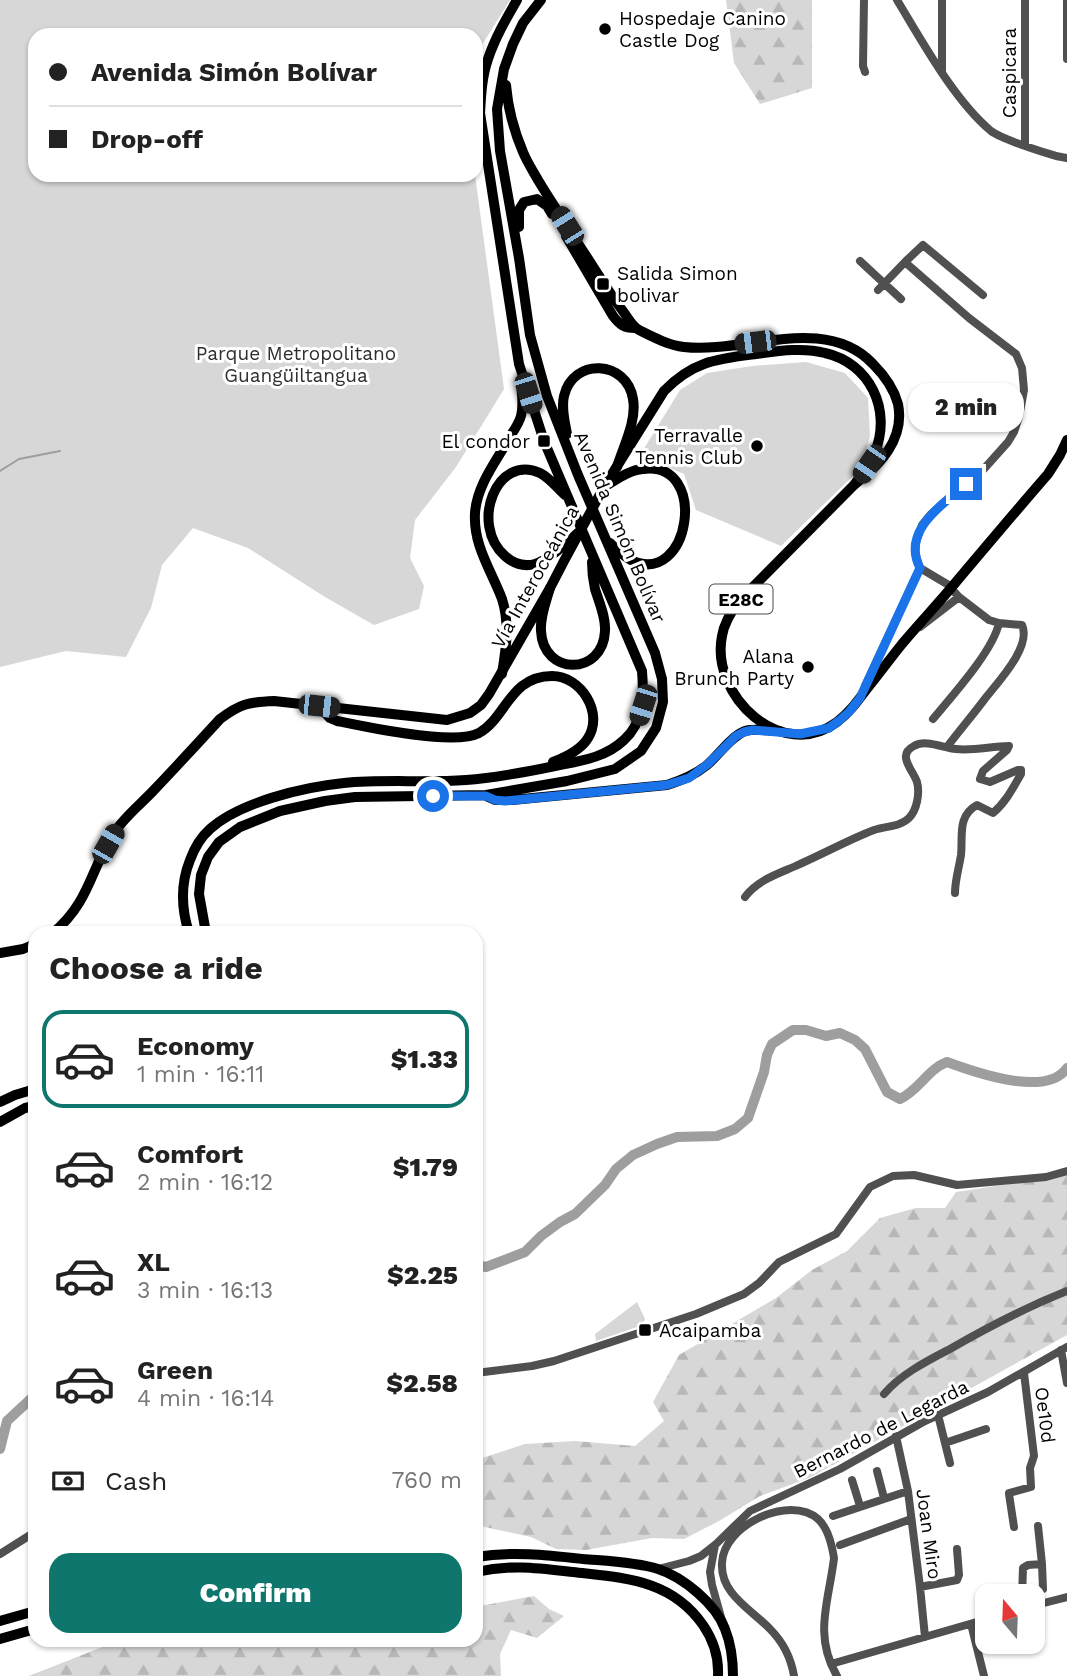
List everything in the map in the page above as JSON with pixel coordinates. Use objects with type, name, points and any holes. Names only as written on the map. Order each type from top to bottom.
[{"type":"highway","name":"Avenida Simón Bolívar","points":[[483,82],[487,60],[500,29],[517,0]]},
{"type":"highway","name":"Avenida Simón Bolívar","points":[[205,926],[199,894],[201,875],[208,857],[219,842],[240,827],[280,811],[325,801],[355,797],[486,796],[567,781],[614,769],[641,751],[656,728],[663,702],[662,678],[655,653],[570,454],[538,366],[530,335],[500,151],[497,109],[504,69],[523,23],[541,0]]},
{"type":"highway","points":[[504,69],[512,123],[524,156],[595,272],[635,328]]},
{"type":"highway","name":"Avenida Simón Bolívar","points":[[187,926],[181,895],[186,869],[194,849],[209,830],[232,814],[305,789],[344,783],[467,780],[526,772],[597,757],[626,739],[637,722],[644,695],[642,671],[544,442],[519,363],[483,126]]},
{"type":"highway","points":[[519,258],[519,210],[524,202],[537,199],[547,206],[612,316],[624,328],[635,328],[662,341],[685,347],[822,338],[847,345],[859,352],[875,365],[888,381],[899,415],[896,435],[887,453],[874,469],[855,484]]},
{"type":"highway","points":[[502,674],[507,640],[506,618],[502,600],[480,549],[475,510],[484,482],[521,415],[519,363]]},
{"type":"highway","points":[[570,454],[563,407],[566,390],[580,372],[607,369],[627,383],[633,399],[633,417],[617,467]]},
{"type":"highway","points":[[604,488],[636,470],[656,469],[673,477],[682,493],[685,507],[684,526],[677,545],[666,558],[657,562],[639,564],[622,555],[607,540]]},
{"type":"highway","points":[[571,502],[540,473],[530,470],[513,474],[500,484],[491,499],[488,517],[492,536],[502,554],[517,564],[526,565],[546,559],[579,531]]},
{"type":"highway","points":[[550,588],[541,619],[543,643],[552,657],[559,662],[572,666],[586,662],[600,650],[606,630],[593,575],[591,552]]},
{"type":"highway","points":[[319,706],[330,718],[337,721],[451,739],[464,738],[485,729],[506,702],[525,685],[545,677],[563,678],[580,688],[590,703],[592,731],[588,740],[572,753],[526,772]]},
{"type":"highway","points":[[486,796],[495,800],[512,800],[667,785],[689,778],[744,732],[779,731]]},
{"type":"highway","points":[[0,1102],[28,1091]]},
{"type":"highway","points":[[0,1122],[28,1107]]},
{"type":"highway","points":[[483,1556],[536,1553],[658,1569],[697,1592],[714,1610],[724,1626],[733,1655],[733,1676]]},
{"type":"highway","points":[[483,1570],[499,1567],[524,1567],[641,1581],[659,1588],[674,1595],[687,1606],[704,1627],[715,1648],[719,1665],[718,1676]]},
{"type":"highway","points":[[0,1621],[28,1614]]},
{"type":"highway","points":[[0,1639],[28,1631]]},
{"type":"main road","name":"Vía Interoceánica","points":[[61,926],[82,901],[100,857],[115,831],[220,719],[234,708],[250,702],[274,701],[447,720],[470,713],[481,705],[502,674],[604,488],[664,391],[692,368],[730,358],[763,353],[823,352],[848,362],[864,375],[876,393],[881,417],[875,452],[855,484],[748,591],[725,625],[721,648],[723,665],[735,696],[751,715],[779,731]]},
{"type":"main road","points":[[779,731],[800,734],[829,728],[849,712],[913,632],[1048,474],[1067,440]]},
{"type":"main road","points":[[0,953],[28,947]]},
{"type":"street","points":[[864,0],[865,72]]},
{"type":"street","points":[[897,0],[968,107],[993,132],[1067,158]]},
{"type":"street","points":[[942,0],[943,72]]},
{"type":"street","name":"Caspicara","points":[[1025,0],[1025,145]]},
{"type":"street","points":[[1067,0],[1067,59]]},
{"type":"street","points":[[928,50],[936,51],[942,44]]},
{"type":"street","points":[[881,287],[923,245],[983,295]]},
{"type":"street","points":[[860,261],[881,287],[901,299]]},
{"type":"street","points":[[905,262],[969,318],[1014,352],[1021,368],[1024,390],[1019,417],[1008,442],[983,470],[931,514],[922,525],[916,542],[915,553],[920,568],[951,587],[959,597],[989,620],[1022,625],[1025,634],[1003,677],[947,747]]},
{"type":"street","points":[[860,698],[920,568]]},
{"type":"street","points":[[913,632],[959,597]]},
{"type":"street","points":[[933,719],[970,674],[989,646],[999,623]]},
{"type":"street","points":[[746,897],[756,885],[850,839],[895,825],[911,816],[916,807],[917,783],[905,759],[910,747],[925,743],[969,749],[1009,746],[1007,751],[983,771],[980,779],[990,782],[1018,770],[1021,770],[1021,774],[1009,795],[993,813],[977,805],[971,808],[965,818],[961,828],[961,853],[955,893]]},
{"type":"street","points":[[483,1372],[554,1361],[696,1314],[744,1294],[779,1262],[836,1234],[870,1187],[893,1176],[914,1175],[957,1185],[1046,1177],[1067,1171]]},
{"type":"street","points":[[884,1394],[891,1385],[945,1351],[1067,1291]]},
{"type":"street","points":[[1064,1349],[1067,1383]]},
{"type":"street","name":"Bernardo de Legarda","points":[[658,1569],[701,1556],[729,1536],[750,1511],[840,1469],[938,1415],[1024,1373],[1064,1349]]},
{"type":"street","name":"Oe10d","points":[[1014,1527],[1009,1493],[1031,1487],[1030,1468],[1034,1456],[1024,1373]]},
{"type":"street","points":[[938,1415],[950,1463]]},
{"type":"street","points":[[945,1443],[986,1429]]},
{"type":"street","name":"Joan Miro","points":[[896,1437],[908,1491],[925,1637]]},
{"type":"street","points":[[877,1471],[884,1498]]},
{"type":"street","points":[[852,1480],[860,1506]]},
{"type":"street","points":[[833,1516],[908,1491]]},
{"type":"street","points":[[794,1676],[788,1654],[776,1636],[736,1598],[725,1582],[722,1563],[729,1536],[772,1513],[792,1511],[812,1515],[820,1520],[830,1540],[834,1558],[823,1624],[825,1644],[837,1676]]},
{"type":"street","points":[[841,1545],[911,1519]]},
{"type":"street","points":[[1038,1526],[1043,1584]]},
{"type":"street","points":[[0,1554],[28,1536]]},
{"type":"street","points":[[715,1545],[710,1572],[724,1626]]},
{"type":"street","points":[[920,1587],[957,1580],[957,1549]]},
{"type":"street","points":[[1022,1584],[1023,1568],[1042,1564]]},
{"type":"street","points":[[1045,1603],[1067,1597]]},
{"type":"street","points":[[831,1664],[975,1623]]},
{"type":"street","points":[[971,1624],[985,1676]]},
{"type":"green space","name":"Parque Metropolitano Guangüiltangua","points":[[0,0],[510,0],[483,43],[483,28],[28,28],[28,182],[476,182],[504,389],[456,467],[415,520],[410,558],[424,586],[419,609],[374,625],[248,548],[193,528],[162,565],[151,608],[126,657],[66,651],[0,667]]},
{"type":"green space","points":[[726,0],[812,0],[812,88],[760,104],[734,63]]},
{"type":"green space","name":"Terravalle Tennis Club","points":[[806,362],[845,373],[868,398],[870,436],[860,469],[781,546],[696,510],[684,474],[640,455],[680,390],[707,373]]},
{"type":"green space","points":[[1067,1175],[1067,1335],[809,1478],[760,1496],[684,1539],[652,1538],[586,1550],[556,1549],[531,1537],[483,1527],[483,1458],[525,1444],[575,1441],[635,1446],[664,1421],[653,1402],[679,1355],[776,1298],[812,1270],[847,1251],[880,1218],[916,1208],[945,1208],[956,1192]]},
{"type":"green space","points":[[637,1302],[645,1319],[643,1325],[596,1341],[595,1334]]},
{"type":"green space","points":[[534,1596],[549,1609],[564,1616],[537,1638],[511,1630],[500,1654],[501,1676],[29,1676],[102,1647],[483,1647],[483,1605]]},
{"type":"waterway","points":[[0,471],[19,459],[60,451]]},
{"type":"waterway","points":[[483,1266],[525,1252],[541,1236],[575,1214],[605,1185],[616,1169],[633,1155],[677,1137],[717,1136],[735,1129],[748,1118],[772,1044],[793,1030],[806,1030],[826,1036],[840,1033],[855,1040],[865,1049],[887,1092],[900,1099],[934,1069],[947,1062],[991,1076],[1027,1082],[1057,1077],[1067,1068]]},
{"type":"waterway","points":[[0,1449],[7,1421],[28,1402]]},
{"type":"place","name":"Hospedaje Canino Castle Dog","points":[[605,29]]},
{"type":"place","name":"Salida Simon bolivar","points":[[603,284]]},
{"type":"place","name":"El condor","points":[[544,441]]},
{"type":"place","name":"Terravalle Tennis Club","points":[[757,446]]},
{"type":"place","name":"Alana Brunch Party","points":[[808,667]]},
{"type":"place","name":"Acaipamba","points":[[645,1330]]},
{"type":"route","points":[[433,796],[486,796],[505,801],[667,785],[689,778],[744,732],[753,730],[800,734],[829,728],[849,712],[860,698],[901,612],[920,568],[915,553],[922,525],[966,484]]}]
